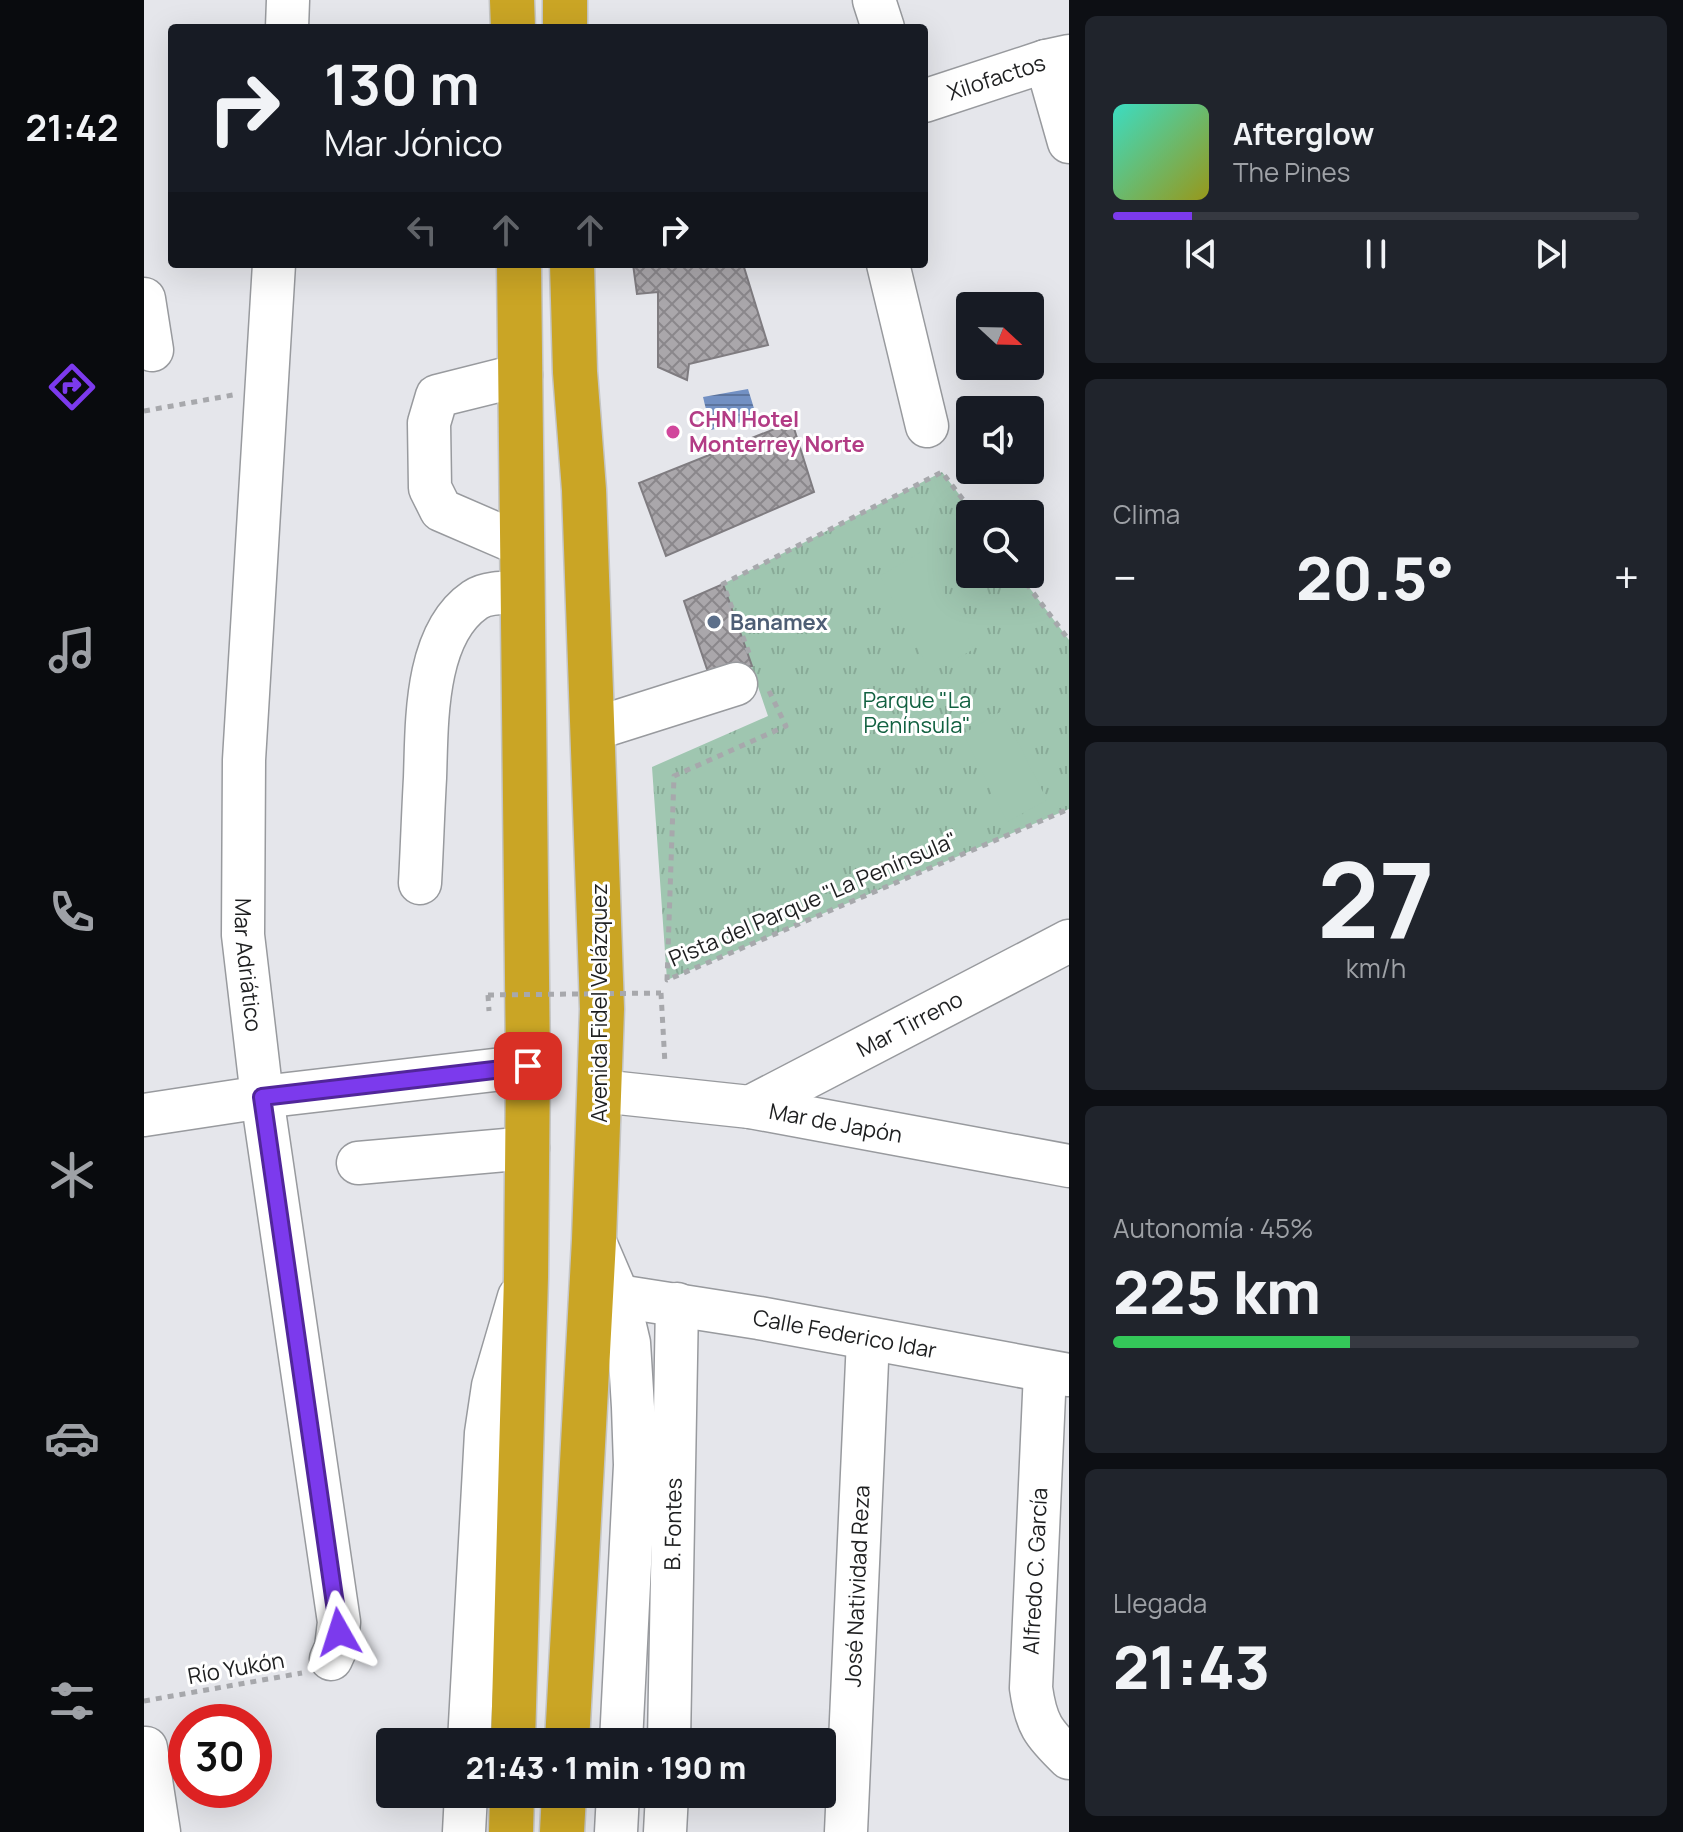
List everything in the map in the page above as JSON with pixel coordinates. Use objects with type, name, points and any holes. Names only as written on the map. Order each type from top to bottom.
[{"type":"highway","points":[[512,0],[513,24]]},
{"type":"highway","points":[[565,0],[565,24]]},
{"type":"highway","points":[[513,1728],[528,1148],[519,268]]},
{"type":"highway","name":"Avenida Fidel Velázquez","points":[[568,1728],[594,1240],[602,995],[594,729],[572,268]]},
{"type":"highway","points":[[511,1832],[512,1808]]},
{"type":"highway","points":[[562,1832],[563,1808]]},
{"type":"street","points":[[287,24],[288,0]]},
{"type":"street","points":[[874,0],[882,24]]},
{"type":"street","points":[[1058,58],[1069,142]]},
{"type":"street","name":"Xilofactos","points":[[928,100],[1058,58]]},
{"type":"street","name":"Mar Adriático","points":[[274,268],[242,843],[243,935],[262,1097],[339,1622],[336,1648],[331,1659]]},
{"type":"street","points":[[889,268],[927,426]]},
{"type":"street","points":[[144,299],[152,350]]},
{"type":"street","points":[[521,375],[437,396],[429,423],[430,488],[441,510],[522,545]]},
{"type":"street","points":[[420,883],[427,710],[435,663],[456,619],[476,599],[495,593],[523,593]]},
{"type":"street","points":[[594,729],[751,675]]},
{"type":"street","name":"Mar Tirreno","points":[[750,1107],[1069,941]]},
{"type":"street","points":[[144,1115],[262,1097],[528,1066]]},
{"type":"street","name":"Mar de Japón","points":[[600,1091],[750,1107],[1069,1166]]},
{"type":"street","points":[[358,1163],[528,1148]]},
{"type":"street","points":[[594,1240],[618,1296],[629,1343],[635,1465],[622,1728]]},
{"type":"street","points":[[470,1728],[486,1433],[502,1350],[526,1277]]},
{"type":"street","name":"Calle Federico Idar","points":[[618,1296],[1057,1373]]},
{"type":"street","name":"B. Fontes","points":[[669,1728],[677,1304]]},
{"type":"street","name":"José Natividad Reza","points":[[846,1832],[868,1339]]},
{"type":"street","name":"Alfredo C. García","points":[[1057,1373],[1031,1688],[1037,1720],[1045,1735],[1069,1758]]},
{"type":"street","points":[[146,1748],[159,1832]]},
{"type":"street","points":[[464,1832],[465,1808]]},
{"type":"street","points":[[616,1832],[617,1808]]},
{"type":"street","points":[[665,1832],[666,1808]]},
{"type":"path","points":[[144,411],[266,389]]},
{"type":"path","name":"Pista del Parque \"La Península\"","points":[[963,500],[942,472],[723,584],[751,675],[786,726],[674,776],[667,980],[1069,809]]},
{"type":"path","points":[[1030,588],[1069,640]]},
{"type":"path","points":[[488,995],[661,993],[667,1097]]},
{"type":"path","name":"Río Yukón","points":[[144,1701],[310,1672],[323,1667],[331,1659]]},
{"type":"green space","name":"Parque \"La Península\"","points":[[942,472],[963,500],[956,500],[956,588],[1030,588],[1069,640],[1069,809],[667,980],[652,767],[768,716],[723,584]]},
{"type":"green space","points":[[923,551],[974,649],[931,673],[880,576]]},
{"type":"green space","points":[[1002,711],[1047,800],[1007,822],[963,734]]},
{"type":"water","points":[[748,389],[757,418],[711,430],[703,397]]},
{"type":"building","points":[[634,268],[744,268],[768,345],[689,364],[687,380],[658,367],[658,292],[637,294]]},
{"type":"building","points":[[792,422],[814,492],[666,556],[639,483]]},
{"type":"building","name":"Banamex","points":[[723,584],[752,666],[709,675],[684,601]]},
{"type":"place","name":"CHN Hotel Monterrey Norte","points":[[673,432]]},
{"type":"place","name":"Banamex","points":[[714,622]]},
{"type":"route","points":[[339,1632],[262,1097],[528,1066]]}]
